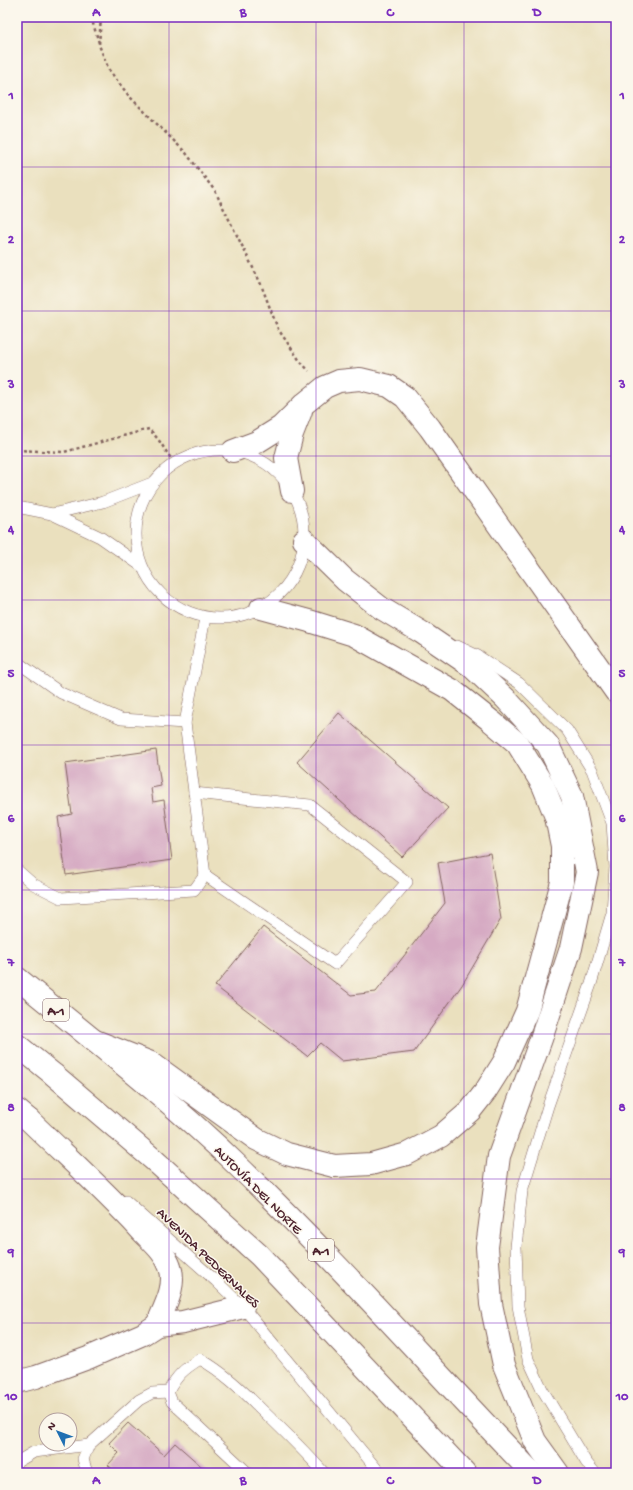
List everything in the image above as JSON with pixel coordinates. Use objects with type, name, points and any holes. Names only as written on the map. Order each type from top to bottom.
[{"type":"main road","points":[[233,450],[257,442],[281,427],[304,404],[325,387],[339,381],[360,379],[389,386],[405,397],[430,428],[616,692]]},
{"type":"main road","points":[[292,491],[286,458],[292,434],[304,404]]},
{"type":"main road","points":[[304,540],[345,580],[381,608],[470,666],[505,698],[548,745],[572,796],[587,872],[571,948],[499,1156],[487,1247],[491,1304],[504,1365],[535,1441],[558,1473]]},
{"type":"main road","points":[[95,1042],[151,1064],[256,1139],[287,1154],[334,1166],[371,1164],[407,1154],[440,1136],[470,1111],[486,1092],[504,1062],[527,1011],[562,882],[562,846],[556,817],[543,785],[517,744],[452,690],[354,635],[261,608]]},
{"type":"main road","name":"AUTOVÍA DEL NORTE","points":[[17,978],[185,1118],[236,1164],[338,1268],[532,1473]]},
{"type":"main road","points":[[17,1045],[54,1074],[154,1160],[259,1255],[464,1473]]},
{"type":"main road","points":[[23,1115],[129,1217],[164,1254],[171,1268],[172,1284],[166,1306],[157,1326]]},
{"type":"main road","points":[[17,1382],[36,1377],[88,1358],[143,1334],[157,1326],[183,1322],[243,1307]]},
{"type":"lane","points":[[212,450],[233,450],[256,458],[277,471],[292,491],[300,506],[304,540],[298,567],[283,591],[261,608],[234,618],[205,618],[178,608],[155,590],[140,565],[136,544],[136,522],[142,502],[152,483],[162,472],[174,463],[192,454],[212,450]]},
{"type":"lane","points":[[52,514],[103,502],[152,483]]},
{"type":"lane","points":[[17,507],[52,514],[100,536],[140,565]]},
{"type":"lane","points":[[390,613],[478,656],[524,688],[566,730],[592,770],[612,823],[615,867],[612,913],[591,984],[548,1106],[522,1191],[516,1247],[518,1306],[528,1359],[542,1389],[586,1462],[595,1473]]},
{"type":"lane","points":[[17,870],[33,884],[61,898],[194,890],[205,875],[185,724],[205,618]]},
{"type":"lane","points":[[17,662],[61,693],[121,719],[185,724]]},
{"type":"lane","points":[[194,793],[310,805],[407,882],[335,964],[205,875]]},
{"type":"lane","name":"AVENIDA PEDERNALES","points":[[23,1115],[143,1215],[216,1280],[243,1307],[380,1473]]},
{"type":"lane","points":[[248,1473],[172,1402],[168,1392],[175,1378],[186,1367],[200,1359],[216,1368],[231,1380],[294,1440],[324,1473]]},
{"type":"lane","points":[[87,1473],[83,1459],[89,1444],[139,1400],[152,1393],[168,1392]]},
{"type":"lane","points":[[17,1462],[34,1452],[89,1444]]},
{"type":"path","points":[[91,17],[99,45],[109,70],[129,96],[186,153],[215,191],[260,282],[278,329],[300,361],[325,387]]},
{"type":"path","points":[[99,45],[101,17]]},
{"type":"path","points":[[17,450],[23,452],[64,452],[149,429],[158,439],[174,463]]},
{"type":"building","points":[[339,713],[448,808],[402,857],[297,762]]},
{"type":"building","points":[[156,750],[161,786],[151,788],[153,802],[164,800],[172,860],[66,875],[58,817],[72,814],[65,763]]},
{"type":"building","points":[[490,853],[501,919],[462,985],[414,1052],[342,1061],[320,1043],[307,1056],[215,986],[263,927],[351,995],[376,992],[445,903],[438,863]]},
{"type":"building","points":[[128,1423],[164,1455],[175,1443],[209,1473],[117,1473],[108,1465],[119,1453],[109,1443]]}]
